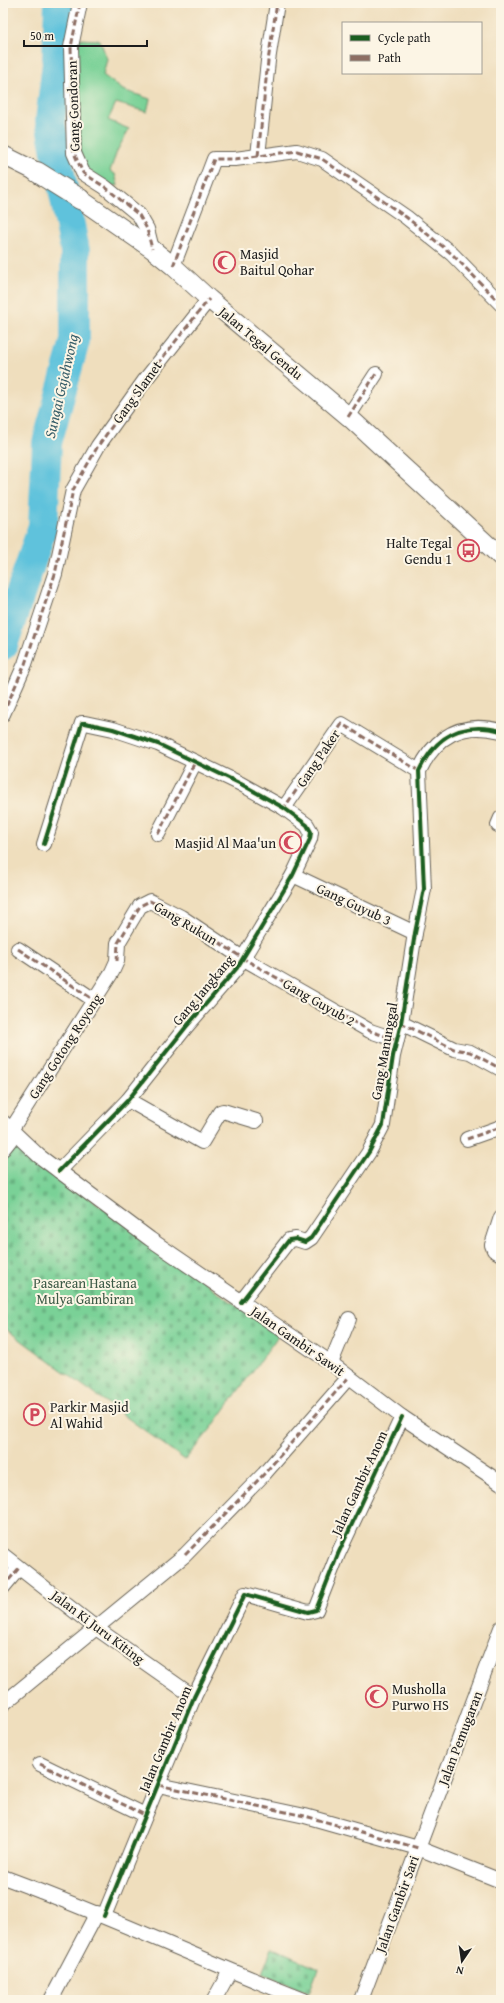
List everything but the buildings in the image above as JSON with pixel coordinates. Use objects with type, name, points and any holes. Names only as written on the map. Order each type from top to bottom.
[{"type":"main road","name":"Jalan Tegal Gendu","points":[[37,172],[80,199]]},
{"type":"street","name":"Gang Gondoran","points":[[80,3],[71,47],[74,153],[83,173],[105,187],[139,215],[147,229],[152,249]]},
{"type":"street","points":[[258,156],[268,61],[277,3]]},
{"type":"street","points":[[173,266],[214,159],[235,159],[297,151],[322,159],[411,222],[452,254],[501,304]]},
{"type":"street","name":"Jalan Tegal Gendu","points":[[3,155],[37,172]]},
{"type":"street","name":"Jalan Tegal Gendu","points":[[80,199],[152,249],[173,266],[209,299],[348,417],[501,557]]},
{"type":"street","name":"Gang Slamet","points":[[3,714],[25,664],[55,574],[72,490],[98,446],[145,380],[209,299]]},
{"type":"street","points":[[348,417],[376,374]]},
{"type":"street","points":[[44,844],[82,723],[113,729],[158,744],[284,808]]},
{"type":"street","name":"Gang Paker","points":[[284,808],[342,724],[419,771]]},
{"type":"street","points":[[419,771],[425,758],[434,746],[445,737],[458,730],[473,727],[487,727],[501,731]]},
{"type":"street","points":[[158,834],[195,762]]},
{"type":"street","name":"Gang Manunggal","points":[[241,1302],[289,1240],[296,1239],[305,1242],[311,1238],[369,1152],[383,1124],[393,1056],[401,1023],[415,933],[424,889],[419,771]]},
{"type":"street","name":"Gang Jangkang","points":[[59,1171],[128,1100],[244,959],[293,875],[309,844],[311,832],[307,825],[284,808]]},
{"type":"street","name":"Gang Guyub 3","points":[[293,875],[415,933]]},
{"type":"street","name":"Gang Rukun","points":[[116,962],[118,943],[140,906],[150,901],[182,917],[244,959]]},
{"type":"street","points":[[18,949],[94,1000]]},
{"type":"street","name":"Gang Guyub 2","points":[[244,959],[370,1031],[397,1040]]},
{"type":"street","name":"Gang Gotong Royong","points":[[10,1129],[94,1000],[116,962]]},
{"type":"street","points":[[401,1023],[454,1049],[470,1052],[501,1069]]},
{"type":"street","points":[[128,1100],[202,1142],[220,1112],[223,1111],[256,1122]]},
{"type":"street","points":[[467,1139],[501,1127]]},
{"type":"street","points":[[3,1149],[10,1129]]},
{"type":"street","name":"Jalan Gambir Sawit","points":[[10,1129],[59,1171],[150,1239],[331,1363],[402,1417],[501,1483]]},
{"type":"street","points":[[501,1217],[492,1245],[494,1250],[501,1254]]},
{"type":"street","points":[[331,1363],[349,1319]]},
{"type":"street","points":[[3,1704],[185,1555],[264,1474],[349,1377]]},
{"type":"street","name":"Jalan Gambir Anom","points":[[51,2000],[100,1914],[158,1785],[194,1697],[245,1594],[308,1612],[316,1610],[338,1554],[402,1417]]},
{"type":"street","name":"Jalan Ki Juru Kiting","points":[[3,1554],[96,1628],[194,1697]]},
{"type":"street","points":[[3,1587],[20,1568]]},
{"type":"street","name":"Jalan Pemugaran","points":[[418,1848],[501,1628]]},
{"type":"street","points":[[40,1764],[145,1815]]},
{"type":"street","points":[[158,1785],[305,1816],[418,1848]]},
{"type":"street","name":"Jalan Gambir Sari","points":[[361,2000],[418,1848],[501,1881]]},
{"type":"street","points":[[3,1877],[100,1914],[230,1971],[304,2000]]},
{"type":"street","points":[[214,2000],[230,1971]]},
{"type":"green space","points":[[77,39],[100,40],[107,59],[103,75],[123,90],[150,99],[147,112],[116,103],[108,120],[129,129],[117,151],[110,171],[115,174],[118,186],[92,183],[80,166]]},
{"type":"green space","name":"Pasarean Hastana Mulya Gambiran","points":[[15,1143],[278,1336],[210,1430],[185,1460],[3,1327],[3,1157]]},
{"type":"green space","points":[[272,1948],[318,1969],[309,1993],[262,1973]]},
{"type":"waterway","name":"Sungai Gajahwong","points":[[3,645],[43,526],[47,443],[75,341],[75,251],[50,121],[57,63],[59,3]]},
{"type":"marked path","points":[[80,3],[71,47],[74,153],[83,173],[105,187],[139,215],[147,229],[152,249]]},
{"type":"marked path","points":[[258,156],[268,61],[277,3]]},
{"type":"marked path","points":[[173,266],[214,159],[235,159],[297,151],[322,159],[406,217],[452,254],[501,304]]},
{"type":"marked path","points":[[3,714],[25,664],[55,574],[73,490],[98,446],[145,380],[209,299]]},
{"type":"marked path","points":[[348,417],[376,374]]},
{"type":"marked path","points":[[282,807],[284,808],[342,724],[419,771],[419,773]]},
{"type":"marked path","points":[[158,834],[195,762]]},
{"type":"marked path","points":[[117,961],[118,943],[140,906],[150,901],[181,917],[244,959],[370,1031],[397,1040]]},
{"type":"marked path","points":[[18,949],[94,1000]]},
{"type":"marked path","points":[[401,1023],[454,1049],[470,1052],[501,1069]]},
{"type":"marked path","points":[[467,1139],[501,1127]]},
{"type":"marked path","points":[[185,1555],[264,1474],[349,1377]]},
{"type":"marked path","points":[[3,1587],[19,1568]]},
{"type":"marked path","points":[[40,1764],[145,1815]]},
{"type":"marked path","points":[[158,1785],[305,1816],[418,1848]]},
{"type":"cycle path","points":[[44,844],[82,723],[113,729],[158,744],[241,784],[284,808],[307,825],[311,832],[310,839],[293,875],[237,968],[186,1027],[128,1100],[59,1171]]},
{"type":"cycle path","points":[[241,1302],[289,1240],[296,1239],[305,1242],[311,1238],[369,1152],[383,1125],[393,1056],[401,1023],[415,933],[424,889],[419,771],[434,748],[442,740],[452,734],[462,730],[474,728],[487,728],[501,731]]},
{"type":"cycle path","points":[[104,1916],[194,1697],[245,1594],[308,1612],[316,1610],[338,1554],[402,1417]]},
{"type":"place","name":"Masjid Baitul Qohar","points":[[224,262]]},
{"type":"place","name":"Halte Tegal Gendu 1","points":[[468,551]]},
{"type":"place","name":"Masjid Al Maa'un","points":[[291,843]]},
{"type":"place","name":"Parkir Masjid Al Wahid","points":[[34,1415]]},
{"type":"place","name":"Musholla Purwo HS","points":[[377,1697]]}]
